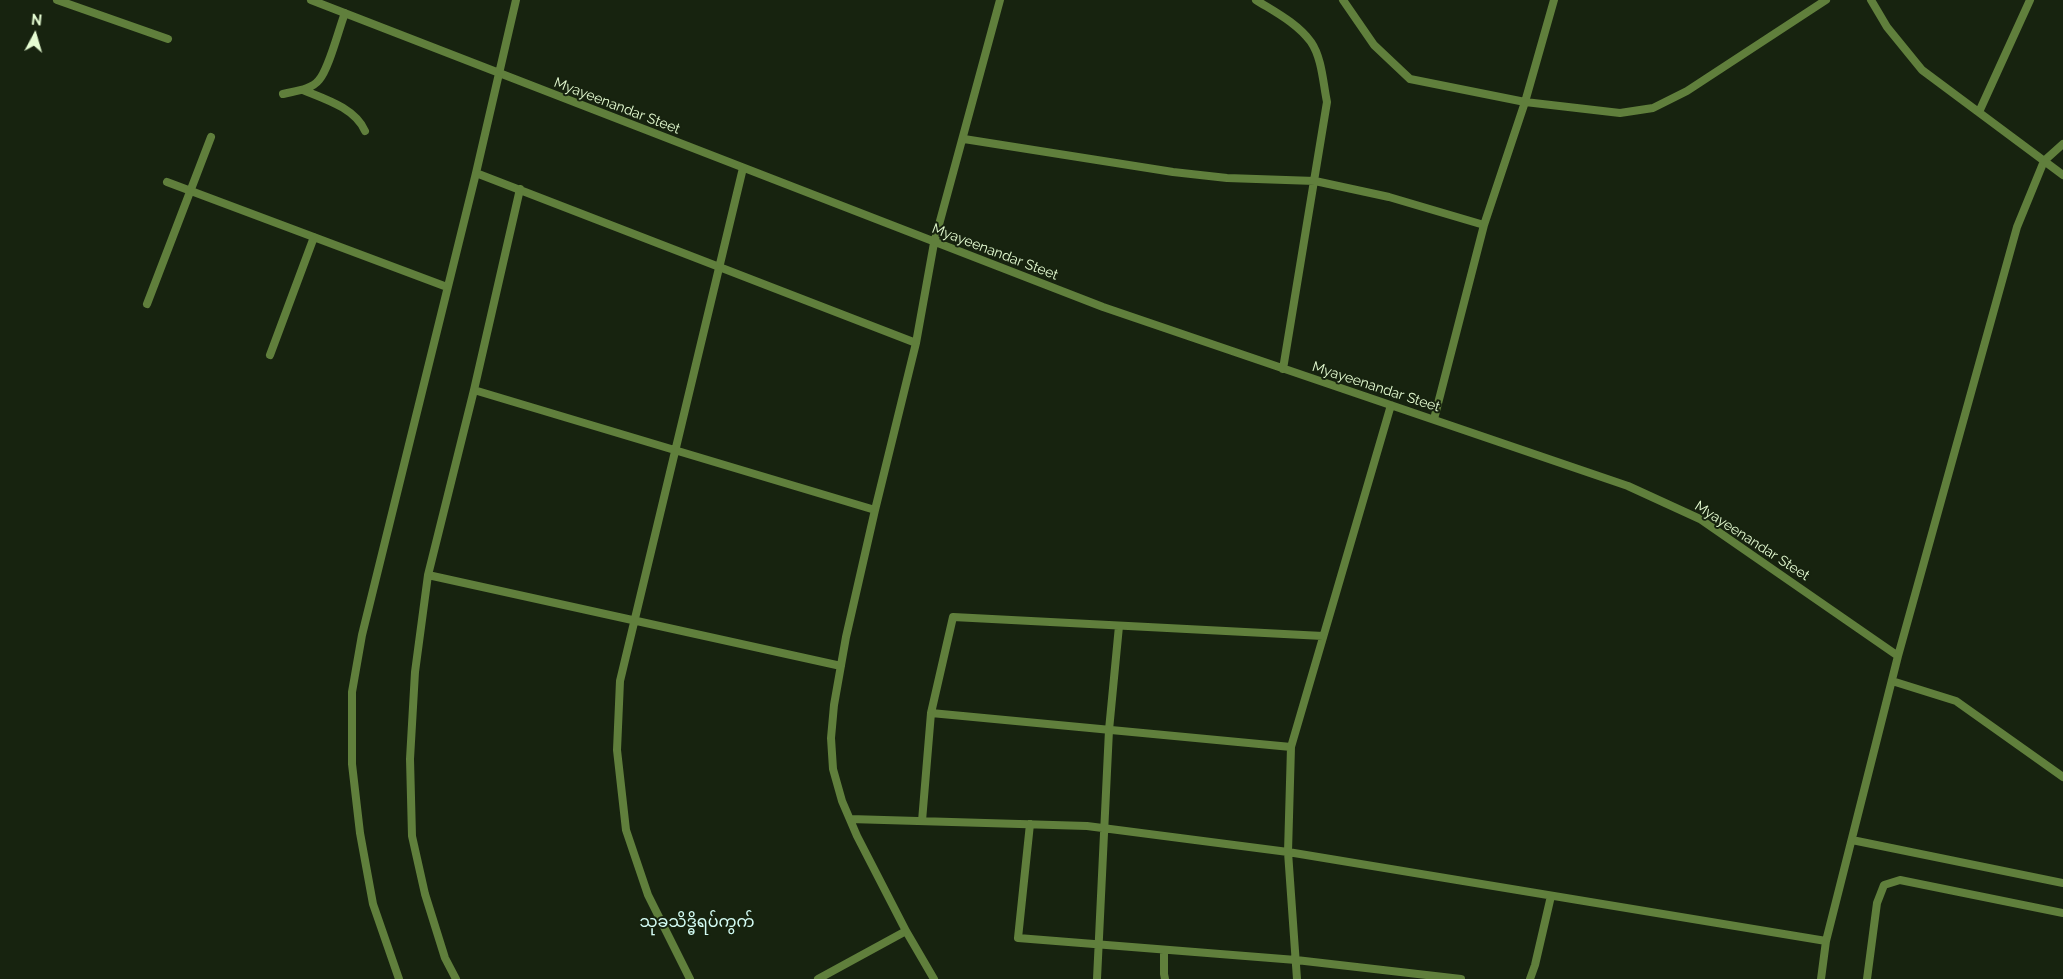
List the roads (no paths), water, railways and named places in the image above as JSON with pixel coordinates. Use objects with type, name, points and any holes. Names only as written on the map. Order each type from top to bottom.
[{"type":"street","name":"Myayeenandar Steet","points":[[311,0],[1102,307],[1628,486],[1700,519],[1898,656]]},
{"type":"street","points":[[399,979],[373,904],[360,833],[352,764],[352,692],[362,635],[476,173],[516,0]]},
{"type":"street","points":[[934,979],[906,931],[842,801],[833,769],[830,738],[841,666],[875,510],[916,343],[934,243],[964,139],[1000,0]]},
{"type":"street","points":[[1256,0],[1296,26],[1312,43],[1321,68],[1327,102],[1283,369]]},
{"type":"street","points":[[1343,0],[1374,45],[1410,79],[1525,102],[1620,113],[1653,108],[1687,91],[1826,0]]},
{"type":"street","points":[[1434,419],[1484,225],[1525,102],[1554,0]]},
{"type":"street","points":[[1871,0],[1887,27],[1922,70],[2063,175]]},
{"type":"street","points":[[1979,112],[2030,0]]},
{"type":"street","points":[[61,1],[168,39]]},
{"type":"street","points":[[283,94],[303,90],[319,80],[345,13]]},
{"type":"street","points":[[303,90],[350,112],[360,121],[365,131]]},
{"type":"street","points":[[147,304],[211,137]]},
{"type":"street","points":[[964,139],[1191,174],[1227,178],[1315,182],[1389,197],[1484,225]]},
{"type":"street","points":[[1821,979],[1826,941],[1898,656],[2017,227],[2044,161],[2063,144]]},
{"type":"street","points":[[690,979],[648,895],[626,830],[617,750],[620,681],[743,168]]},
{"type":"street","points":[[476,173],[916,343]]},
{"type":"street","points":[[167,182],[447,287]]},
{"type":"street","points":[[456,979],[445,958],[425,894],[412,836],[410,759],[414,682],[428,576],[474,390],[520,189]]},
{"type":"street","points":[[270,355],[314,237]]},
{"type":"street","points":[[474,390],[875,510]]},
{"type":"street","points":[[1297,979],[1288,852],[1291,746],[1390,405]]},
{"type":"street","points":[[428,576],[841,666]]},
{"type":"street","points":[[922,822],[931,713],[953,617],[1323,636]]},
{"type":"street","points":[[1097,979],[1108,730],[1120,626]]},
{"type":"street","points":[[1892,681],[1956,701],[2063,777]]},
{"type":"street","points":[[931,713],[1291,746]]},
{"type":"street","points":[[850,819],[1105,828],[1288,852],[1826,941]]},
{"type":"street","points":[[1030,824],[1018,938],[1296,960],[1461,979]]},
{"type":"street","points":[[1852,840],[2063,883]]},
{"type":"street","points":[[1867,979],[1877,903],[1884,885],[1900,880],[2063,914]]},
{"type":"street","points":[[1530,979],[1551,896]]},
{"type":"street","points":[[818,979],[906,931]]},
{"type":"street","points":[[1164,950],[1165,979]]},
{"type":"district","name":"သုခသိဒ္ဓိရပ်ကွက်","points":[[697,922]]}]
